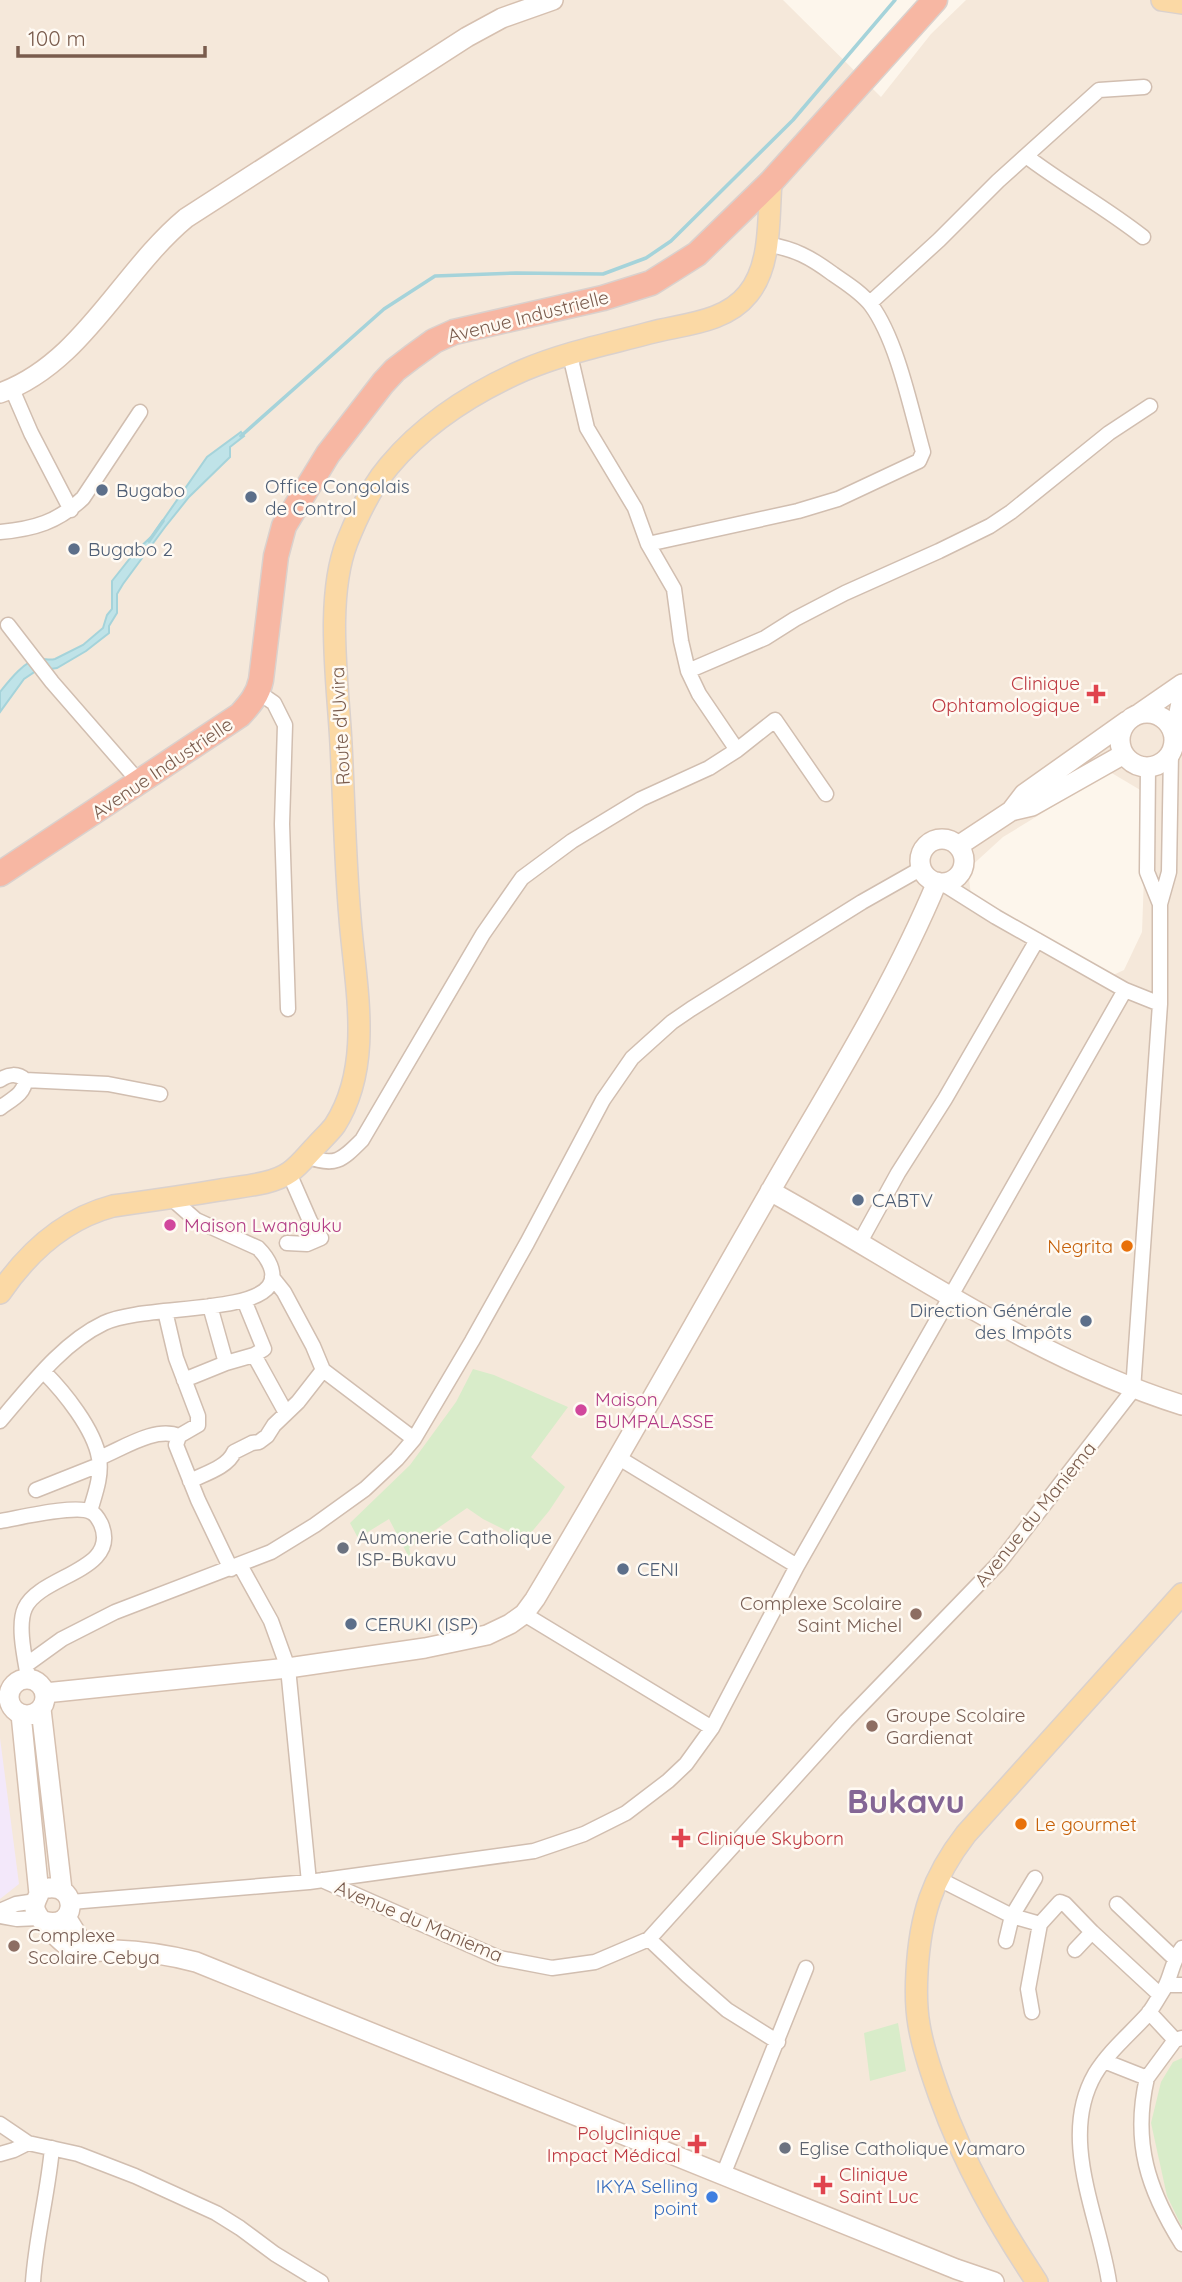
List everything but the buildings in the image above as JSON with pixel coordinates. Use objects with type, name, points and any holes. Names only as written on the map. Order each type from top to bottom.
[{"type":"highway","name":"Avenue Industrielle","points":[[0,874],[240,715],[258,692],[276,556],[284,526],[328,454],[395,370],[434,341],[454,332],[603,298],[651,282],[697,254],[771,182],[935,0]]},
{"type":"main road","points":[[1162,0],[1182,3]]},
{"type":"main road","name":"Route d'Uvira","points":[[0,1293],[34,1251],[74,1220],[92,1211],[251,1185],[289,1173],[335,1126],[353,1080],[358,1054],[358,1000],[350,918],[336,670],[336,594],[346,545],[366,501],[388,467],[441,418],[467,400],[514,375],[570,355],[732,310],[752,290],[759,276],[766,244],[771,182]]},
{"type":"main road","points":[[1037,2282],[1010,2242],[978,2185],[957,2141],[926,2059],[918,2023],[916,1985],[919,1937],[937,1878],[950,1855],[1182,1594]]},
{"type":"street","points":[[71,510],[6,391],[46,369],[71,347],[146,257],[187,218],[467,37],[502,18],[553,0]]},
{"type":"street","points":[[870,303],[1099,90],[1144,87]]},
{"type":"street","points":[[1026,156],[1059,181],[1110,211],[1143,237]]},
{"type":"street","points":[[648,544],[798,511],[838,499],[919,461],[923,452],[899,367],[870,303],[854,288],[808,256],[788,247],[766,244]]},
{"type":"street","points":[[570,355],[587,428],[635,508],[648,544],[674,589],[688,671],[699,694],[737,750]]},
{"type":"street","points":[[688,671],[765,638],[845,593],[990,526],[1012,512],[1109,433],[1150,405]]},
{"type":"street","points":[[0,532],[34,527],[55,520],[71,510],[89,490],[140,412]]},
{"type":"street","points":[[8,625],[52,682],[140,783]]},
{"type":"street","points":[[958,846],[1010,811],[1024,794],[1182,684]]},
{"type":"street","points":[[258,692],[274,703],[285,725],[282,824],[288,1009]]},
{"type":"street","points":[[1133,1390],[1160,1004],[1160,904],[1170,872],[1173,745],[1170,724],[1160,715],[1134,717],[1120,735],[1124,754],[1130,761],[1148,767],[1164,762],[1173,745],[1182,698]]},
{"type":"street","points":[[306,1156],[325,1163],[341,1158],[362,1140],[483,934],[522,878],[572,841],[641,799],[709,768],[775,720],[826,793]]},
{"type":"street","points":[[1010,811],[1032,806],[1124,754]]},
{"type":"street","points":[[1148,767],[1147,873],[1160,904]]},
{"type":"street","points":[[922,867],[691,1009],[672,1022],[632,1058],[603,1100],[527,1244],[414,1440],[373,1481],[271,1552],[114,1612],[62,1639],[11,1687],[4,1698],[12,1707],[21,1714],[31,1714],[43,1701],[425,1648],[487,1635],[524,1614],[619,1458],[883,993],[940,882],[956,878],[960,873],[964,859],[958,846],[945,839],[930,842],[921,855],[926,876],[940,882],[1125,990],[1160,1004]]},
{"type":"street","points":[[860,1242],[898,1173],[945,1099],[1037,940]]},
{"type":"street","points":[[66,1903],[315,1881],[534,1851],[584,1834],[626,1813],[668,1781],[686,1764],[712,1728],[797,1566],[1125,990]]},
{"type":"street","points":[[0,1080],[14,1075],[25,1080],[108,1084],[160,1094]]},
{"type":"street","points":[[0,1108],[19,1094],[25,1086],[25,1080]]},
{"type":"street","points":[[286,1243],[307,1244],[320,1240],[321,1236],[310,1221],[289,1173]]},
{"type":"street","points":[[770,1191],[1030,1342],[1133,1390],[1182,1405]]},
{"type":"street","points":[[0,1421],[63,1352],[103,1323],[122,1315],[244,1300],[269,1286],[271,1268],[266,1256],[258,1248],[196,1220],[171,1198]]},
{"type":"street","points":[[272,1277],[284,1292],[323,1370],[414,1440]]},
{"type":"street","points":[[184,1380],[264,1349],[244,1300]]},
{"type":"street","points":[[210,1306],[226,1363]]},
{"type":"street","points":[[164,1311],[176,1358],[197,1409],[198,1425],[179,1436],[176,1446],[190,1481],[236,1567],[271,1621],[288,1668],[315,1881]]},
{"type":"street","points":[[254,1355],[286,1413]]},
{"type":"street","points":[[190,1481],[228,1462],[234,1452],[267,1436],[274,1425],[299,1402],[323,1370]]},
{"type":"street","points":[[44,1372],[90,1433],[99,1462],[99,1482],[90,1511]]},
{"type":"street","name":"Avenue du Maniema","points":[[315,1881],[499,1958],[552,1968],[595,1962],[649,1939],[846,1721],[999,1563],[1133,1390]]},
{"type":"street","points":[[36,1490],[155,1435],[170,1432],[179,1436]]},
{"type":"street","points":[[619,1458],[797,1566]]},
{"type":"street","points":[[0,1521],[73,1509],[90,1511],[97,1517],[106,1542],[92,1561],[37,1594],[24,1609],[22,1639],[27,1671],[40,1684],[43,1701],[66,1903],[60,1922],[52,1923],[40,1908],[16,1904],[0,1914]]},
{"type":"street","points":[[524,1614],[712,1728]]},
{"type":"street","points":[[21,1714],[40,1908],[56,1937],[66,1946],[76,1951],[163,1953],[196,1962],[994,2282]]},
{"type":"street","points":[[937,1878],[1012,1916],[1040,1924]]},
{"type":"street","points":[[1006,1941],[1012,1916],[1035,1878]]},
{"type":"street","points":[[40,1908],[46,1889],[54,1888],[66,1903],[87,1951]]},
{"type":"street","points":[[1032,2012],[1028,1989],[1040,1924],[1060,1902],[1163,1990]]},
{"type":"street","points":[[1110,2282],[1085,2179],[1079,2137],[1081,2105],[1089,2085],[1104,2061],[1149,2012],[1163,1990],[1178,1953],[1117,1904]]},
{"type":"street","points":[[1075,1950],[1092,1932]]},
{"type":"street","points":[[649,1939],[727,2010],[778,2042]]},
{"type":"street","points":[[723,2175],[806,1968]]},
{"type":"street","points":[[1163,1990],[1182,1985]]},
{"type":"street","points":[[1149,2012],[1179,2039],[1147,2078],[1141,2102],[1142,2151],[1149,2178],[1165,2215],[1182,2244]]},
{"type":"street","points":[[1104,2061],[1147,2078]]},
{"type":"street","points":[[0,2124],[28,2143],[78,2154],[135,2176],[216,2213],[321,2282]]},
{"type":"street","points":[[0,2154],[28,2143]]},
{"type":"street","points":[[33,2282],[35,2248],[50,2174],[52,2148]]},
{"type":"shaded area","points":[[0,0],[783,0],[881,97],[931,34],[966,0],[1182,0],[1182,2282],[0,2282]],"holes":[[[1110,772],[1147,794],[1142,932],[1124,970],[1111,976],[971,896],[968,869],[1003,837]]]},
{"type":"shaded area","points":[[0,1738],[19,1884],[0,1899]]},
{"type":"green space","points":[[473,1369],[494,1375],[568,1407],[531,1457],[565,1487],[525,1540],[467,1508],[409,1548],[413,1565],[389,1519],[358,1538],[350,1523],[410,1465],[456,1402]]},
{"type":"green space","points":[[898,2023],[906,2071],[870,2081],[864,2033]]},
{"type":"green space","points":[[1182,2058],[1181,2225],[1167,2196],[1151,2123],[1161,2082],[1173,2062]]},
{"type":"water","points":[[241,432],[244,436],[230,447],[230,457],[189,497],[123,584],[117,594],[117,613],[109,626],[109,633],[57,668],[36,671],[24,679],[0,712],[0,692],[22,667],[33,660],[55,659],[83,645],[103,628],[112,609],[112,581],[152,536],[207,457]]},
{"type":"waterway","points":[[241,436],[384,309],[435,276],[603,274],[646,258],[671,241],[793,120],[895,0]]},
{"type":"waterway","points":[[149,541],[163,521]]},
{"type":"place","name":"Bugabo","points":[[102,490]]},
{"type":"place","name":"Office Congolais de Control","points":[[251,497]]},
{"type":"place","name":"Bugabo 2","points":[[74,549]]},
{"type":"place","name":"Clinique Ophtamologique","points":[[1096,694]]},
{"type":"place","name":"CABTV","points":[[858,1200]]},
{"type":"place","name":"Maison Lwanguku","points":[[170,1225]]},
{"type":"place","name":"Negrita","points":[[1127,1246]]},
{"type":"place","name":"Direction Générale des Impôts","points":[[1086,1321]]},
{"type":"place","name":"Maison BUMPALASSE","points":[[581,1410]]},
{"type":"place","name":"Aumonerie Catholique ISP-Bukavu","points":[[343,1548]]},
{"type":"place","name":"CENI","points":[[623,1569]]},
{"type":"place","name":"Complexe Scolaire Saint Michel","points":[[916,1614]]},
{"type":"place","name":"CERUKI (ISP)","points":[[351,1624]]},
{"type":"place","name":"Groupe Scolaire Gardienat","points":[[872,1726]]},
{"type":"place","name":"Le gourmet","points":[[1021,1824]]},
{"type":"place","name":"Clinique Skyborn","points":[[681,1838]]},
{"type":"place","name":"Complexe Scolaire Cebya","points":[[14,1946]]},
{"type":"place","name":"Polyclinique Impact Médical","points":[[697,2144]]},
{"type":"place","name":"Eglise Catholique Vamaro","points":[[785,2148]]},
{"type":"place","name":"Clinique Saint Luc","points":[[823,2185]]},
{"type":"place","name":"IKYA Selling point","points":[[712,2197]]},
{"type":"district","name":"Bukavu","points":[[906,1801]]}]
